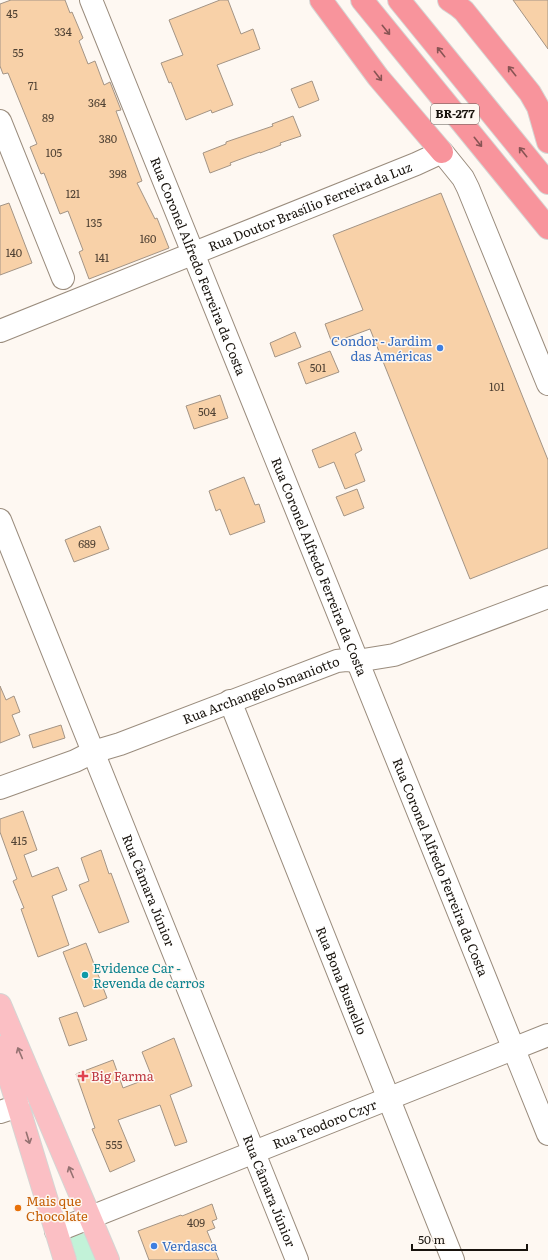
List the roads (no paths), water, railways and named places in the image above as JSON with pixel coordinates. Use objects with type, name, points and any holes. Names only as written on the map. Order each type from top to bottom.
[{"type":"highway","points":[[322,0],[378,77],[442,152]]},
{"type":"highway","name":"BR-277","points":[[362,0],[548,228]]},
{"type":"highway","name":"BR-277","points":[[399,0],[548,183]]},
{"type":"highway","points":[[449,0],[464,11],[539,97],[538,107],[548,142]]},
{"type":"main road","points":[[0,1005],[108,1260]]},
{"type":"main road","points":[[0,1047],[9,1109],[56,1231],[65,1260]]},
{"type":"street","name":"Rua Coronel Alfredo Ferreira da Costa","points":[[91,0],[548,1134]]},
{"type":"street","points":[[0,121],[63,278]]},
{"type":"street","name":"Rua Doutor Brasílio Ferreira da Luz","points":[[0,331],[416,164],[442,152]]},
{"type":"street","points":[[442,152],[463,178],[468,188],[548,384]]},
{"type":"street","name":"Rua Câmara Júnior","points":[[0,520],[297,1260]]},
{"type":"street","name":"Rua Archangelo Smaniotto","points":[[0,788],[337,661],[357,661],[381,658],[400,653],[548,597]]},
{"type":"street","name":"Rua Bona Busnello","points":[[230,701],[453,1260]]},
{"type":"street","name":"Rua Teodoro Czyr","points":[[56,1231],[548,1035]]},
{"type":"place","name":"Condor - Jardim das Américas","points":[[440,348]]},
{"type":"place","name":"Evidence Car - Revenda de carros","points":[[85,975]]},
{"type":"place","name":"Big Farma","points":[[83,1076]]},
{"type":"place","name":"Mais que Chocolate","points":[[18,1208]]},
{"type":"place","name":"Verdasca","points":[[154,1246]]}]
